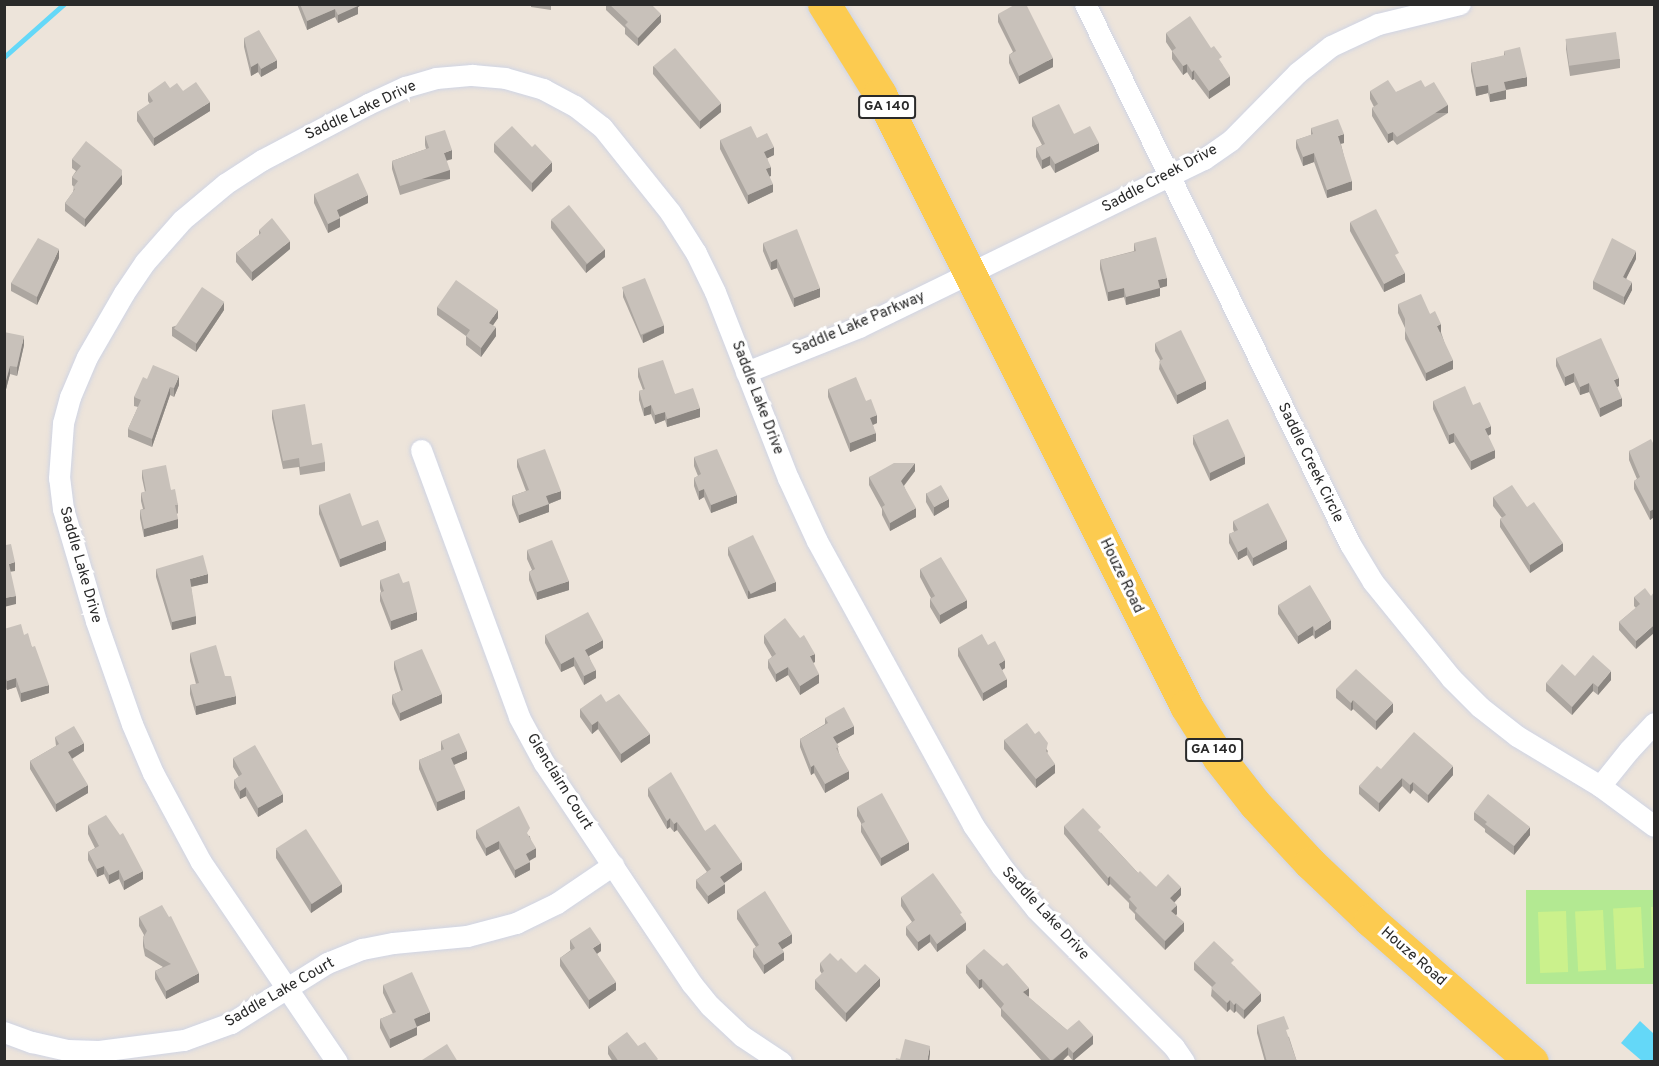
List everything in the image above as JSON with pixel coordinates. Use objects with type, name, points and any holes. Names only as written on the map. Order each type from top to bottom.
[{"type":"main road","name":"Houze Road","points":[[824,4],[880,94],[1186,706],[1219,758],[1255,804],[1310,863],[1370,920],[1532,1062]]},
{"type":"street","name":"Saddle Creek Circle","points":[[1084,4],[1350,544],[1373,582],[1451,678],[1480,707],[1517,736],[1600,786],[1654,826]]},
{"type":"street","name":"Saddle Creek Drive","points":[[971,274],[1204,159],[1231,140],[1297,73],[1331,46],[1378,24],[1450,6]]},
{"type":"street","name":"Saddle Lake Drive","points":[[337,1062],[201,862],[153,773],[132,724],[96,621],[63,509],[59,450],[70,397],[87,357],[145,262],[182,220],[225,184],[262,160],[368,104],[405,87],[436,78],[472,75],[505,78],[543,89],[575,106],[602,127],[630,159],[670,212],[696,254],[715,292],[788,478],[817,541],[973,825],[1002,867],[1036,909],[1174,1047],[1184,1062]]},
{"type":"street","name":"Saddle Lake Parkway","points":[[746,372],[859,327],[971,274]]},
{"type":"street","name":"Glenclairn Court","points":[[421,450],[519,717],[544,762],[710,1005],[742,1036],[782,1062]]},
{"type":"street","points":[[1600,786],[1654,723]]},
{"type":"street","name":"Saddle Lake Court","points":[[4,1032],[32,1042],[67,1050],[126,1049],[208,1033],[231,1023],[327,963],[362,949],[393,943],[467,936],[516,923],[557,903],[613,865]]},
{"type":"green space","points":[[1526,890],[1654,890],[1654,984],[1526,984]]},
{"type":"green space","points":[[1641,907],[1644,968],[1616,969],[1613,908]]},
{"type":"green space","points":[[1651,907],[1654,907],[1654,968]]},
{"type":"green space","points":[[1603,910],[1606,970],[1578,971],[1575,911]]},
{"type":"green space","points":[[1566,911],[1568,972],[1540,973],[1538,912]]},
{"type":"water","points":[[1640,1021],[1654,1034],[1654,1061],[1642,1061],[1621,1043]]},
{"type":"building","points":[[300,4],[358,4],[358,6],[338,15],[335,9],[307,21]]},
{"type":"building","points":[[609,4],[651,4],[661,14],[638,38],[625,25],[628,22]]},
{"type":"building","points":[[1016,4],[1026,4],[1053,58],[1019,76],[1009,55],[1016,51],[998,14]]},
{"type":"building","points":[[1190,16],[1211,48],[1214,46],[1222,57],[1219,59],[1230,76],[1209,91],[1194,70],[1192,72],[1187,64],[1183,66],[1172,51],[1176,48],[1166,33]]},
{"type":"building","points":[[259,30],[277,60],[261,69],[258,63],[251,67],[244,38]]},
{"type":"building","points":[[1616,32],[1620,59],[1569,66],[1565,39]]},
{"type":"building","points":[[1520,47],[1527,77],[1504,82],[1506,90],[1490,94],[1488,85],[1476,87],[1471,63],[1505,55],[1504,51]]},
{"type":"building","points":[[675,48],[721,103],[700,121],[654,66]]},
{"type":"building","points":[[1388,80],[1396,92],[1421,80],[1425,87],[1434,82],[1448,105],[1397,137],[1393,132],[1388,134],[1372,108],[1378,104],[1370,91]]},
{"type":"building","points":[[165,81],[170,88],[177,83],[183,91],[196,82],[210,102],[154,138],[137,112],[153,101],[148,93]]},
{"type":"building","points":[[1059,104],[1074,134],[1090,126],[1099,143],[1055,164],[1050,156],[1042,160],[1036,148],[1045,144],[1032,117]]},
{"type":"building","points":[[1338,119],[1344,134],[1338,136],[1352,181],[1327,190],[1314,153],[1303,157],[1296,140],[1313,134],[1311,128]]},
{"type":"building","points":[[512,126],[532,147],[535,144],[552,162],[532,183],[494,143]]},
{"type":"building","points":[[751,126],[757,138],[767,133],[774,147],[764,152],[771,167],[766,169],[773,184],[748,195],[720,140]]},
{"type":"building","points":[[445,130],[452,150],[444,153],[450,170],[400,186],[392,161],[429,148],[425,136]]},
{"type":"building","points":[[86,141],[122,170],[122,175],[85,219],[65,203],[78,181],[72,177],[81,166],[72,159]]},
{"type":"building","points":[[358,173],[368,195],[337,210],[340,218],[328,224],[314,194]]},
{"type":"building","points":[[569,205],[605,249],[587,264],[551,219]]},
{"type":"building","points":[[1376,209],[1399,253],[1395,255],[1405,273],[1384,284],[1350,222]]},
{"type":"building","points":[[272,218],[290,241],[252,272],[236,253],[261,233],[259,230]]},
{"type":"building","points":[[797,229],[820,288],[794,298],[777,259],[771,262],[763,243]]},
{"type":"building","points":[[1156,237],[1167,278],[1158,280],[1160,288],[1126,297],[1124,288],[1108,292],[1100,260],[1136,251],[1134,243]]},
{"type":"building","points":[[38,238],[59,249],[37,297],[11,283]]},
{"type":"building","points":[[1612,238],[1636,251],[1623,277],[1632,282],[1624,297],[1593,281]]},
{"type":"building","points":[[645,278],[664,325],[641,335],[622,287]]},
{"type":"building","points":[[456,280],[498,310],[489,323],[496,327],[481,348],[466,336],[470,330],[437,307]]},
{"type":"building","points":[[202,287],[224,302],[196,344],[174,328]]},
{"type":"building","points":[[1421,294],[1430,314],[1435,311],[1441,324],[1437,326],[1453,360],[1426,373],[1405,331],[1405,319],[1398,304]]},
{"type":"building","points":[[1181,330],[1206,381],[1177,395],[1159,361],[1163,359],[1155,343]]},
{"type":"building","points":[[4,332],[24,336],[17,367],[10,366],[4,388]]},
{"type":"building","points":[[1601,338],[1619,378],[1614,380],[1622,398],[1600,408],[1589,383],[1580,387],[1574,373],[1565,377],[1556,358]]},
{"type":"building","points":[[663,360],[675,394],[693,388],[700,408],[667,419],[665,412],[655,415],[651,405],[644,408],[639,391],[645,389],[638,368]]},
{"type":"building","points":[[153,365],[179,376],[174,388],[170,387],[152,439],[128,429],[141,400],[134,397],[143,377],[147,379]]},
{"type":"building","points":[[856,377],[866,401],[871,399],[877,415],[870,418],[876,433],[850,443],[828,389]]},
{"type":"building","points":[[1465,386],[1473,405],[1480,402],[1491,426],[1485,429],[1495,450],[1471,461],[1454,433],[1449,435],[1433,401]]},
{"type":"building","points":[[305,404],[312,445],[322,443],[325,462],[300,467],[299,458],[283,461],[272,410]]},
{"type":"building","points":[[1228,419],[1245,456],[1210,473],[1193,435]]},
{"type":"building","points":[[1651,439],[1654,445],[1654,509],[1650,511],[1634,481],[1640,477],[1629,451]]},
{"type":"building","points":[[545,449],[561,491],[546,496],[549,504],[519,515],[512,496],[529,490],[517,459]]},
{"type":"building","points":[[717,449],[737,495],[711,505],[704,489],[699,491],[694,478],[701,474],[694,457]]},
{"type":"building","points":[[894,463],[915,463],[901,481],[916,508],[890,523],[882,507],[885,505],[869,477]]},
{"type":"building","points":[[166,465],[171,490],[175,489],[178,519],[144,529],[140,510],[145,509],[141,493],[146,491],[142,470]]},
{"type":"building","points":[[941,485],[949,499],[934,507],[926,494]]},
{"type":"building","points":[[1512,485],[1527,507],[1534,502],[1563,543],[1530,565],[1500,519],[1506,515],[1493,497]]},
{"type":"building","points":[[350,493],[362,526],[378,520],[386,541],[340,559],[319,505]]},
{"type":"building","points":[[1268,503],[1287,540],[1253,558],[1247,547],[1238,552],[1229,534],[1238,530],[1233,521]]},
{"type":"building","points":[[753,535],[776,582],[751,594],[728,547]]},
{"type":"building","points":[[4,540],[6,545],[11,544],[15,562],[9,564],[16,596],[4,598]]},
{"type":"building","points":[[552,540],[569,581],[537,592],[529,572],[535,569],[527,550]]},
{"type":"building","points":[[203,555],[208,574],[190,579],[196,616],[172,622],[156,569]]},
{"type":"building","points":[[941,557],[967,600],[940,615],[930,599],[935,596],[920,569]]},
{"type":"building","points":[[399,573],[403,583],[409,581],[417,612],[391,621],[380,593],[384,591],[380,580]]},
{"type":"building","points":[[1310,585],[1331,620],[1315,631],[1313,626],[1298,636],[1278,605]]},
{"type":"building","points":[[1645,588],[1651,596],[1654,592],[1654,625],[1636,641],[1619,622],[1640,604],[1634,597]]},
{"type":"building","points":[[588,612],[603,640],[585,650],[596,670],[584,676],[574,657],[561,664],[545,635]]},
{"type":"building","points":[[785,618],[800,638],[804,635],[815,654],[810,656],[819,674],[800,686],[788,667],[776,674],[768,660],[776,654],[764,635]]},
{"type":"building","points":[[21,624],[24,635],[28,633],[32,647],[35,646],[49,685],[21,693],[16,678],[7,681],[4,675],[4,629]]},
{"type":"building","points":[[982,634],[988,645],[995,641],[1005,660],[999,664],[1007,679],[983,693],[958,648]]},
{"type":"building","points":[[216,645],[225,676],[231,676],[236,696],[196,706],[190,685],[199,683],[190,653]]},
{"type":"building","points":[[422,649],[442,694],[400,713],[392,695],[403,690],[394,661]]},
{"type":"building","points":[[1593,655],[1611,671],[1598,687],[1593,683],[1572,707],[1546,683],[1562,664],[1575,676]]},
{"type":"building","points":[[1356,669],[1393,703],[1376,721],[1353,700],[1351,703],[1336,689]]},
{"type":"building","points":[[601,694],[606,702],[619,694],[650,734],[621,754],[598,721],[592,725],[580,709]]},
{"type":"building","points":[[844,707],[854,726],[833,737],[839,747],[836,748],[849,771],[825,784],[814,765],[811,767],[800,739],[828,723],[825,718]]},
{"type":"building","points":[[1027,723],[1035,734],[1039,731],[1048,743],[1046,751],[1055,764],[1036,779],[1004,740]]},
{"type":"building","points":[[74,726],[84,743],[68,752],[88,785],[56,804],[30,761],[59,744],[55,737]]},
{"type":"building","points":[[1414,732],[1453,766],[1428,795],[1413,782],[1410,785],[1402,778],[1379,803],[1359,786],[1377,766],[1381,769]]},
{"type":"building","points":[[459,733],[467,751],[451,758],[465,790],[437,802],[419,760],[444,749],[441,741]]},
{"type":"building","points":[[255,745],[283,794],[258,808],[246,787],[240,791],[234,780],[242,774],[233,758]]},
{"type":"building","points":[[671,772],[705,831],[715,824],[742,862],[720,877],[725,884],[708,896],[696,880],[711,869],[677,822],[674,824],[670,818],[667,821],[648,788]]},
{"type":"building","points":[[882,793],[909,842],[881,858],[861,824],[865,822],[857,807]]},
{"type":"building","points":[[1488,794],[1530,827],[1514,846],[1485,824],[1487,822],[1474,812]]},
{"type":"building","points":[[519,806],[530,828],[527,833],[536,848],[526,854],[530,862],[515,870],[499,841],[486,848],[476,830]]},
{"type":"building","points":[[1083,808],[1101,827],[1098,830],[1138,873],[1140,871],[1156,887],[1168,874],[1181,887],[1170,898],[1177,905],[1171,911],[1184,922],[1165,941],[1135,911],[1137,908],[1129,899],[1131,897],[1110,876],[1108,878],[1064,826]]},
{"type":"building","points":[[106,815],[120,835],[123,833],[143,871],[124,881],[119,870],[109,875],[104,866],[97,869],[88,852],[99,846],[88,825]]},
{"type":"building","points":[[306,829],[342,884],[312,904],[276,849]]},
{"type":"building","points":[[933,873],[966,922],[937,944],[930,934],[918,942],[906,927],[915,920],[901,897]]},
{"type":"building","points":[[765,891],[792,934],[778,943],[784,952],[764,965],[753,949],[759,945],[737,910]]},
{"type":"building","points":[[162,905],[169,917],[171,916],[199,973],[166,991],[155,971],[171,964],[145,948],[143,938],[147,931],[139,917]]},
{"type":"building","points":[[590,927],[601,943],[593,948],[616,982],[589,1000],[560,958],[575,948],[570,940]]},
{"type":"building","points":[[1214,941],[1234,960],[1231,963],[1261,993],[1244,1010],[1230,1000],[1227,1003],[1211,988],[1216,983],[1194,962]]},
{"type":"building","points":[[984,949],[1003,966],[1007,963],[1029,988],[1023,992],[1067,1030],[1079,1020],[1093,1035],[1073,1053],[1068,1047],[1051,1061],[1001,1008],[1004,1004],[982,979],[979,980],[966,965]]},
{"type":"building","points":[[830,953],[838,961],[841,958],[856,973],[865,964],[880,978],[846,1013],[815,980],[824,971],[820,963]]},
{"type":"building","points":[[412,972],[430,1012],[414,1019],[417,1027],[390,1039],[380,1019],[396,1012],[383,985]]},
{"type":"building","points":[[1284,1016],[1289,1029],[1286,1030],[1297,1062],[1267,1062],[1257,1025]]},
{"type":"building","points":[[627,1032],[638,1046],[645,1042],[658,1059],[655,1062],[619,1062],[608,1046]]},
{"type":"building","points":[[905,1039],[930,1046],[927,1062],[895,1062],[896,1058],[900,1059]]},
{"type":"building","points":[[447,1044],[458,1062],[423,1062],[422,1060]]},
{"type":"waterway","points":[[4,57],[64,4]]}]
